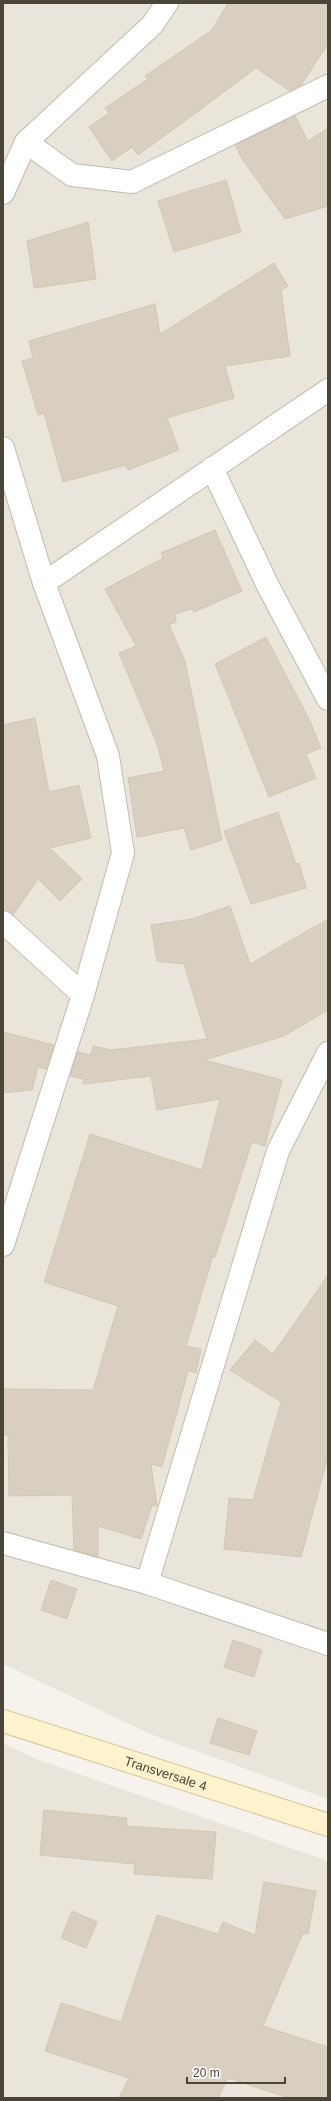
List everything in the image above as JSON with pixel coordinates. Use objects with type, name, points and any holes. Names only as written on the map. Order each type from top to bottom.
[{"type":"main road","name":"Transversale 4","points":[[3,1721],[328,1825]]},
{"type":"street","points":[[3,193],[26,142],[152,25],[167,3]]},
{"type":"street","points":[[26,142],[72,175],[132,182],[182,160],[328,86]]},
{"type":"street","points":[[44,583],[328,390]]},
{"type":"street","points":[[3,448],[44,583],[108,756],[123,853],[83,995],[3,1245]]},
{"type":"street","points":[[212,468],[268,586],[328,699]]},
{"type":"street","points":[[3,922],[83,995]]},
{"type":"street","points":[[147,1583],[278,1151],[328,1053]]},
{"type":"street","points":[[3,1542],[147,1583],[328,1644]]},
{"type":"shaded area","points":[[3,3],[328,3],[328,1799],[150,1734],[3,1664]]},
{"type":"shaded area","points":[[3,1743],[36,1759],[328,1861],[328,2098],[3,2098]]},
{"type":"building","points":[[228,3],[328,3],[328,44],[301,85],[290,91],[256,68],[205,106],[203,105],[204,107],[138,155],[132,147],[112,161],[89,127],[109,113],[105,108],[148,79],[145,76],[212,30]]},
{"type":"building","points":[[295,116],[308,141],[328,128],[328,206],[285,219],[242,159],[235,145]]},
{"type":"building","points":[[226,180],[241,232],[174,252],[158,201]]},
{"type":"building","points":[[88,222],[96,279],[34,288],[27,241]]},
{"type":"building","points":[[274,263],[288,286],[281,290],[290,356],[225,366],[234,398],[167,418],[179,450],[128,470],[126,465],[63,482],[44,413],[38,415],[22,361],[33,358],[29,341],[155,304],[160,334]]},
{"type":"building","points":[[215,530],[242,591],[194,612],[192,609],[175,614],[176,622],[169,625],[185,661],[222,840],[191,850],[184,828],[137,837],[128,778],[164,771],[157,744],[119,653],[136,646],[105,589],[163,558],[161,553]]},
{"type":"building","points":[[266,637],[310,721],[321,748],[306,754],[316,778],[269,797],[215,664]]},
{"type":"building","points":[[35,718],[49,792],[79,785],[91,838],[50,848],[82,879],[60,901],[38,879],[13,915],[3,910],[3,725]]},
{"type":"building","points":[[278,812],[296,864],[299,863],[306,888],[251,904],[224,831]]},
{"type":"building","points":[[230,906],[250,964],[328,919],[328,1010],[284,1036],[204,1060],[282,1080],[265,1146],[252,1142],[215,1257],[213,1256],[186,1346],[201,1349],[196,1373],[188,1371],[162,1467],[151,1464],[157,1506],[152,1506],[141,1539],[98,1526],[98,1557],[74,1550],[72,1495],[9,1496],[8,1435],[3,1435],[3,1389],[93,1390],[118,1306],[44,1282],[90,1134],[202,1170],[220,1099],[157,1110],[151,1076],[83,1084],[84,1079],[70,1076],[78,1052],[91,1055],[93,1046],[111,1050],[207,1039],[184,964],[157,961],[151,925],[192,919]]},
{"type":"building","points":[[3,1032],[54,1045],[46,1069],[38,1067],[32,1090],[3,1093]]},
{"type":"building","points":[[328,1275],[328,1456],[301,1557],[224,1549],[229,1498],[253,1500],[281,1402],[230,1370],[255,1340],[273,1354]]},
{"type":"building","points":[[51,1580],[77,1589],[67,1619],[41,1610]]},
{"type":"building","points":[[233,1640],[262,1650],[254,1677],[224,1667]]},
{"type":"building","points":[[218,1718],[257,1731],[249,1755],[210,1743]]},
{"type":"building","points":[[44,1810],[127,1818],[126,1826],[216,1832],[212,1879],[134,1874],[135,1864],[40,1855]]},
{"type":"building","points":[[264,1882],[316,1891],[308,1934],[303,1933],[263,2026],[328,2047],[328,2098],[289,2098],[228,2078],[218,2098],[119,2098],[129,2078],[45,2051],[61,2003],[121,2022],[157,1915],[218,1934],[223,1922],[255,1935]]},
{"type":"building","points":[[72,1911],[97,1922],[86,1948],[61,1938]]}]
